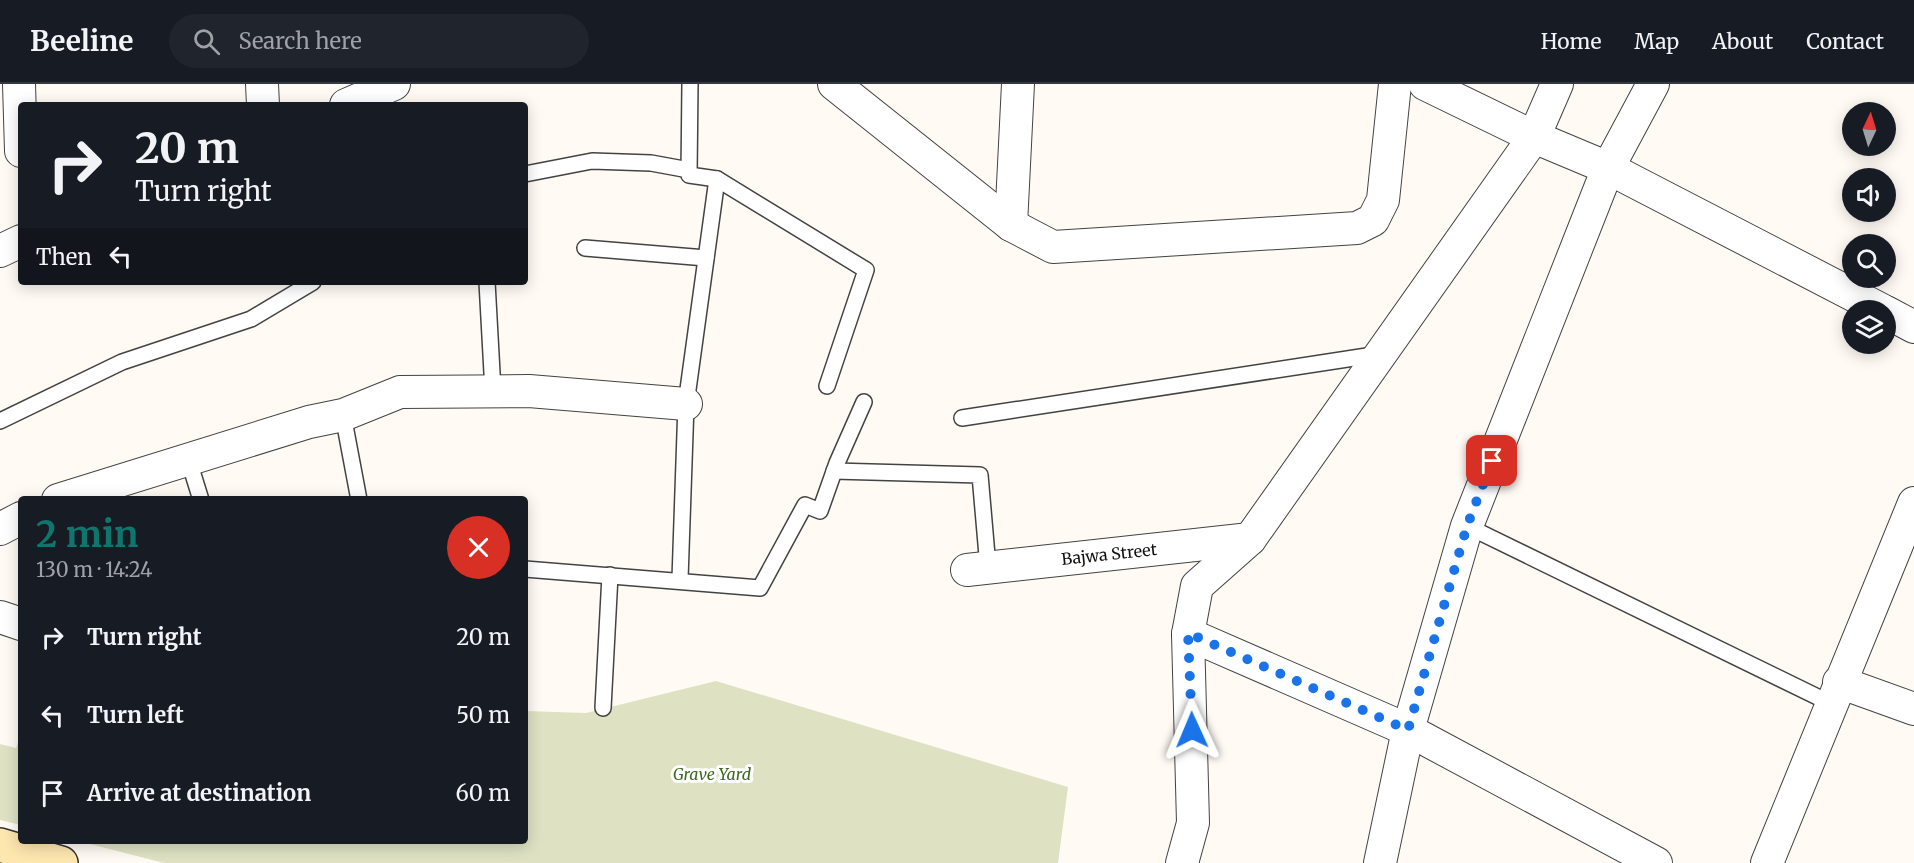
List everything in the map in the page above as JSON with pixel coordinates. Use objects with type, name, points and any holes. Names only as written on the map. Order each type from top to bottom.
[{"type":"street","points":[[14,130],[19,84]]},
{"type":"street","points":[[262,84],[263,102]]},
{"type":"street","points":[[353,102],[394,84]]},
{"type":"street","points":[[834,84],[1011,225],[1053,248],[1358,228],[1373,220],[1383,200],[1395,84]]},
{"type":"street","points":[[1011,225],[1018,84]]},
{"type":"street","points":[[1425,84],[1534,137],[1608,168],[1863,300]]},
{"type":"street","points":[[1182,863],[1193,823],[1188,633],[1197,586],[1250,539],[1534,137],[1557,84]]},
{"type":"street","points":[[1380,863],[1408,730],[1467,526],[1608,168],[1653,84]]},
{"type":"street","points":[[0,251],[18,242]]},
{"type":"street","points":[[1896,317],[1914,327]]},
{"type":"street","points":[[70,496],[309,422],[343,416],[400,392],[529,391],[686,404]]},
{"type":"street","points":[[1767,863],[1914,503]]},
{"type":"street","points":[[0,529],[18,520]]},
{"type":"street","name":"Bajwa Street","points":[[978,569],[1250,539]]},
{"type":"street","points":[[0,617],[18,623]]},
{"type":"street","points":[[1188,633],[1408,730],[1621,856],[1656,863]]},
{"type":"street","points":[[1836,693],[1914,709]]},
{"type":"street","points":[[0,845],[43,861]]},
{"type":"lane","points":[[690,84],[689,175],[717,179],[866,270],[828,386]]},
{"type":"lane","points":[[528,173],[592,160],[651,163],[689,170]]},
{"type":"lane","points":[[680,579],[686,404],[717,179]]},
{"type":"lane","points":[[585,248],[706,258]]},
{"type":"lane","points":[[0,422],[122,362],[251,319],[308,285]]},
{"type":"lane","points":[[487,285],[494,391]]},
{"type":"lane","points":[[962,418],[1381,354]]},
{"type":"lane","points":[[528,569],[680,579],[760,588],[805,506],[820,511],[834,471],[864,402]]},
{"type":"lane","points":[[343,416],[358,496]]},
{"type":"lane","points":[[188,458],[200,496]]},
{"type":"lane","points":[[834,471],[980,475],[978,569]]},
{"type":"lane","points":[[1467,526],[1836,693]]},
{"type":"lane","points":[[603,708],[610,574]]},
{"type":"green space","name":"Grave Yard","points":[[716,681],[1068,787],[1058,863],[164,863],[90,844],[528,844],[528,711],[586,713]]},
{"type":"green space","points":[[18,742],[18,824],[0,820],[0,744],[16,748]]},
{"type":"route","points":[[1192,730],[1188,633],[1408,730],[1467,526],[1492,461]]}]
